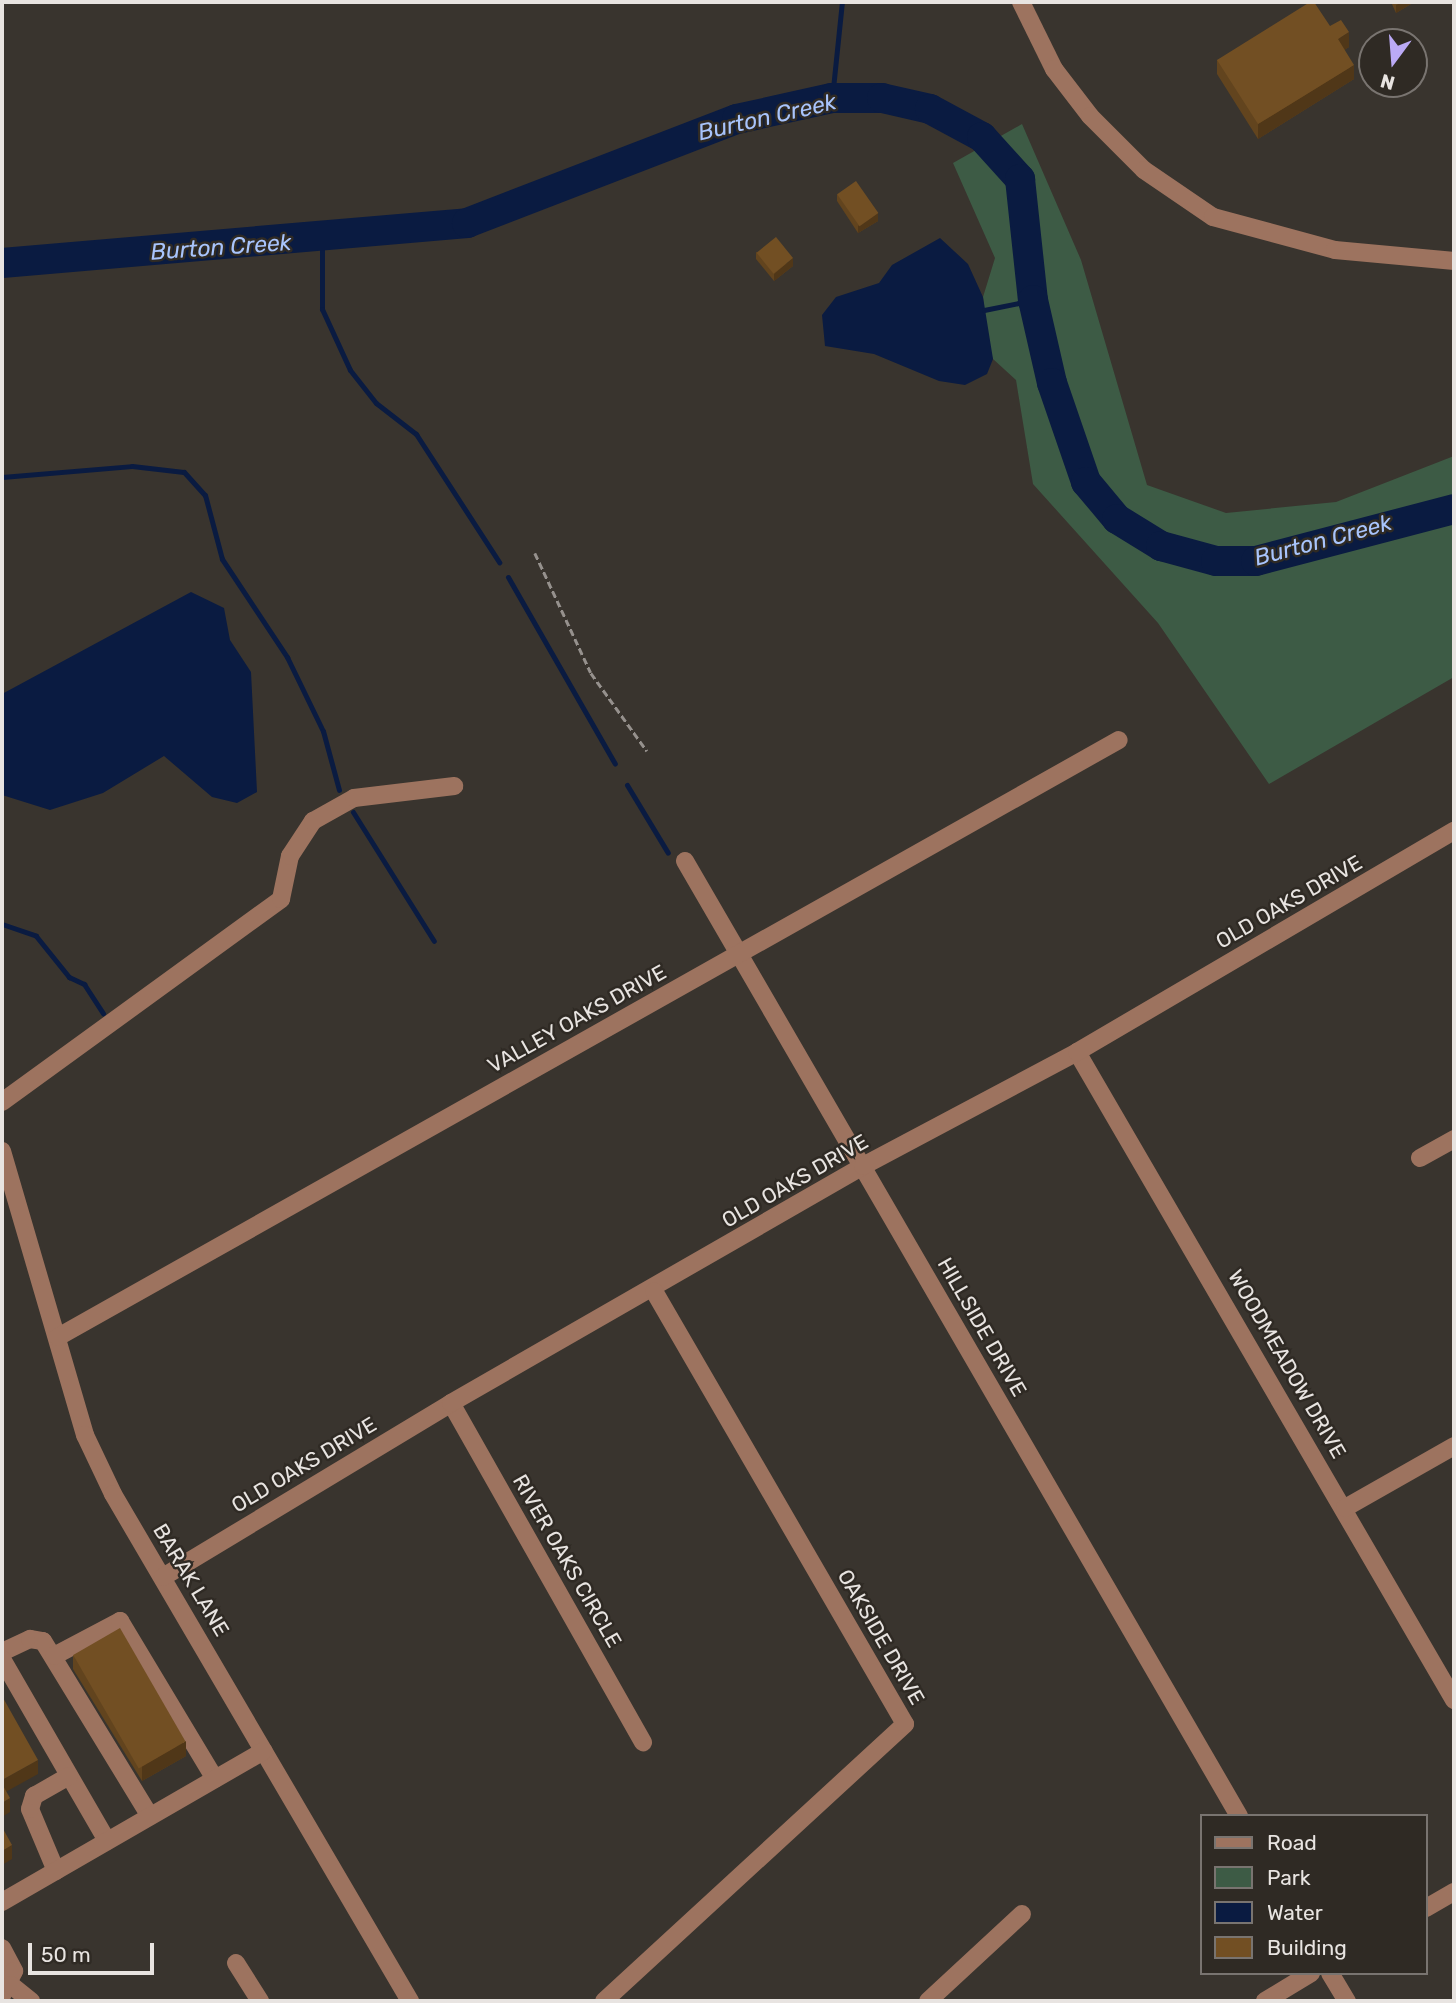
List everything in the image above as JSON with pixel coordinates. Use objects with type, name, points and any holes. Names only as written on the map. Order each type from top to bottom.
[{"type":"street","points":[[1021,2],[1054,69],[1090,116],[1144,170],[1213,217],[1335,250],[1454,261]]},
{"type":"street","name":"VALLEY OAKS DRIVE","points":[[58,1337],[1119,740]]},
{"type":"street","points":[[2,1102],[281,899],[290,856],[313,821],[354,798],[454,786]]},
{"type":"street","name":"OLD OAKS DRIVE","points":[[163,1577],[451,1403],[654,1291],[863,1166],[1077,1052],[1454,831]]},
{"type":"street","name":"HILLSIDE DRIVE","points":[[685,861],[1238,1814]]},
{"type":"street","name":"WOODMEADOW DRIVE","points":[[1077,1052],[1345,1508],[1454,1700]]},
{"type":"street","points":[[1420,1158],[1454,1139]]},
{"type":"street","name":"BARAK LANE","points":[[2,1151],[86,1435],[163,1577],[410,2001]]},
{"type":"street","name":"OAKSIDE DRIVE","points":[[604,2001],[905,1724],[654,1291]]},
{"type":"street","name":"RIVER OAKS CIRCLE","points":[[451,1403],[643,1742]]},
{"type":"street","points":[[1345,1508],[1454,1446]]},
{"type":"street","points":[[54,1656],[120,1621],[215,1779]]},
{"type":"street","points":[[2,1652],[30,1639],[43,1641],[150,1816]]},
{"type":"street","points":[[2,1659],[107,1841]]},
{"type":"street","points":[[2,1902],[264,1751]]},
{"type":"street","points":[[56,1871],[30,1809],[34,1796],[69,1776]]},
{"type":"street","points":[[1428,1907],[1454,1892]]},
{"type":"street","points":[[928,2001],[1021,1914]]},
{"type":"street","points":[[2,1948],[14,1971],[6,1990],[31,2001]]},
{"type":"street","points":[[236,1963],[260,2001]]},
{"type":"street","points":[[1265,2001],[1308,1975]]},
{"type":"street","points":[[1331,1975],[1347,2001]]},
{"type":"path","points":[[535,553],[591,673],[647,751]]},
{"type":"green space","points":[[1022,124],[1081,260],[1147,485],[1226,513],[1336,502],[1454,456],[1454,677],[1269,784],[1158,623],[1033,484],[1016,380],[993,359],[987,342],[983,297],[995,258],[953,163]]},
{"type":"water","points":[[940,238],[968,264],[983,297],[993,359],[987,374],[965,385],[939,381],[874,354],[825,346],[822,315],[836,297],[879,283],[892,265]]},
{"type":"water","points":[[191,592],[224,608],[230,640],[251,672],[257,792],[237,803],[212,797],[164,756],[103,793],[50,810],[2,795],[2,694]]},
{"type":"building","points":[[1314,2],[1330,26],[1341,20],[1349,32],[1338,39],[1354,65],[1258,124],[1217,60]]},
{"type":"building","points":[[856,181],[878,213],[860,226],[837,194]]},
{"type":"building","points":[[776,237],[793,258],[774,274],[757,253]]},
{"type":"building","points":[[120,1628],[186,1741],[139,1768],[73,1655]]},
{"type":"building","points":[[2,1696],[38,1760],[2,1780]]},
{"type":"building","points":[[2,1784],[10,1798],[2,1803]]},
{"type":"building","points":[[2,1827],[12,1845],[2,1851]]},
{"type":"waterway","points":[[832,98],[842,2]]},
{"type":"waterway","name":"Burton Creek","points":[[2,263],[467,223],[737,119],[832,98],[882,98],[930,109],[982,137],[1020,179],[1033,300],[1052,383],[1086,482],[1117,519],[1161,546],[1216,561],[1256,561],[1454,509]]},
{"type":"waterway","points":[[322,240],[322,309],[350,370],[376,403],[416,434],[499,562]]},
{"type":"waterway","points":[[984,310],[1033,300]]},
{"type":"waterway","points":[[2,477],[132,466],[184,472],[205,495],[222,559],[287,657],[323,731],[339,790]]},
{"type":"waterway","points":[[508,577],[615,764]]},
{"type":"waterway","points":[[627,785],[668,853]]},
{"type":"waterway","points":[[353,812],[434,941]]},
{"type":"waterway","points":[[2,924],[36,936],[69,977],[84,984],[103,1013]]}]
